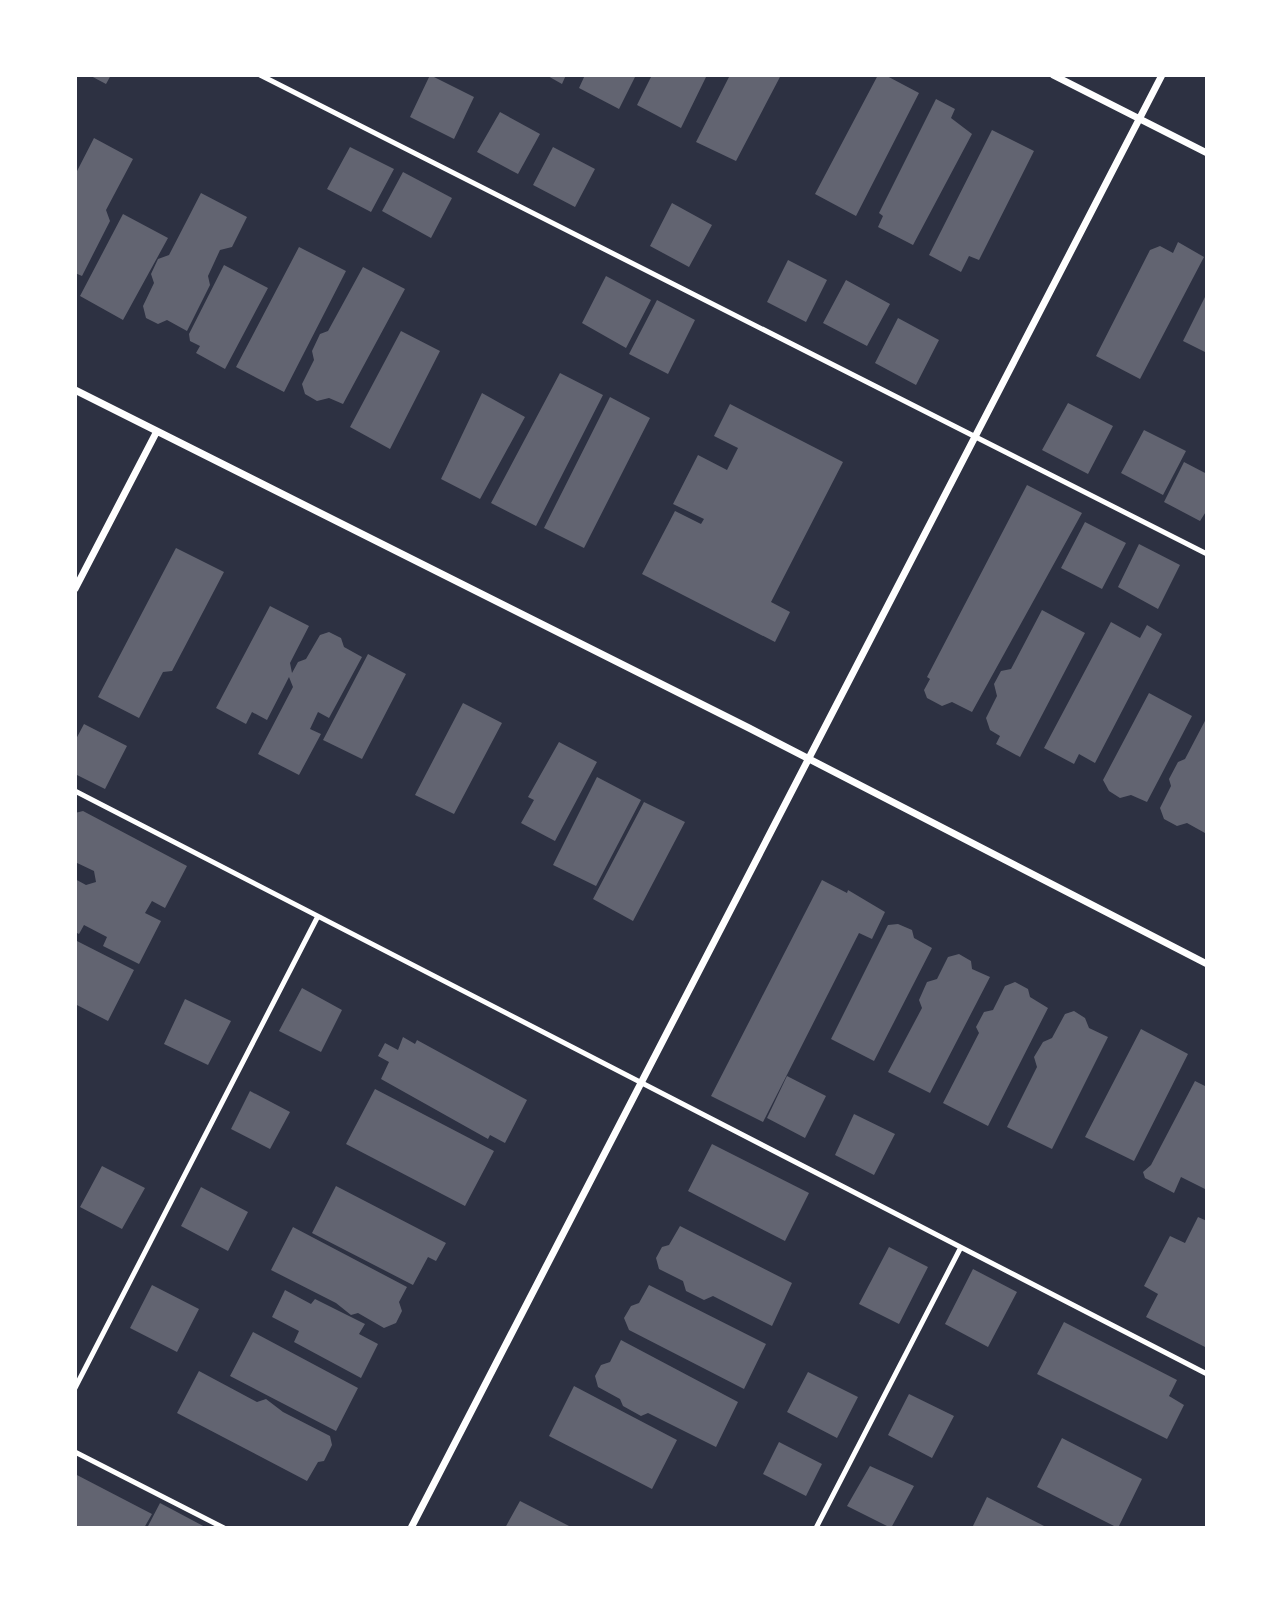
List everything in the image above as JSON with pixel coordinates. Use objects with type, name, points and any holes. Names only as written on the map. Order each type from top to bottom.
[{"type":"street","points":[[1053,75],[1207,153]]},
{"type":"street","points":[[411,1528],[1162,75]]},
{"type":"street","points":[[75,390],[808,758],[1207,964]]},
{"type":"street","points":[[75,589],[157,431]]},
{"type":"lane","points":[[260,75],[1207,554]]},
{"type":"lane","points":[[75,792],[1207,1374]]},
{"type":"lane","points":[[75,1388],[317,918]]},
{"type":"lane","points":[[816,1528],[960,1249]]},
{"type":"lane","points":[[75,1452],[224,1528]]},
{"type":"building","points":[[89,75],[111,75],[106,84]]},
{"type":"building","points":[[430,75],[474,97],[454,139],[410,117]]},
{"type":"building","points":[[546,75],[566,75],[562,84]]},
{"type":"building","points":[[585,75],[636,75],[619,109],[579,88]]},
{"type":"building","points":[[652,75],[707,75],[681,128],[637,105]]},
{"type":"building","points":[[730,75],[781,75],[736,161],[696,142]]},
{"type":"building","points":[[878,75],[885,75],[919,93],[856,216],[815,194]]},
{"type":"building","points":[[936,99],[955,109],[951,118],[972,134],[913,245],[878,227],[883,216],[879,213]]},
{"type":"building","points":[[500,112],[540,134],[518,174],[477,152]]},
{"type":"building","points":[[992,130],[1034,151],[979,260],[969,256],[961,272],[929,255]]},
{"type":"building","points":[[94,138],[133,159],[106,210],[110,221],[82,276],[75,273],[75,175]]},
{"type":"building","points":[[350,147],[394,169],[371,212],[327,189]]},
{"type":"building","points":[[553,147],[595,169],[575,207],[533,185]]},
{"type":"building","points":[[403,172],[452,198],[431,238],[382,211]]},
{"type":"building","points":[[201,193],[247,217],[232,247],[220,250],[208,276],[210,285],[187,331],[167,320],[158,324],[146,318],[143,306],[154,283],[151,274],[158,259],[169,255]]},
{"type":"building","points":[[672,203],[712,225],[689,267],[650,246]]},
{"type":"building","points":[[123,214],[168,238],[123,320],[80,296]]},
{"type":"building","points":[[1178,242],[1204,257],[1140,379],[1096,356],[1150,250],[1160,246],[1173,253]]},
{"type":"building","points":[[299,247],[346,271],[284,392],[236,367]]},
{"type":"building","points":[[788,260],[827,280],[806,322],[767,302]]},
{"type":"building","points":[[224,265],[268,288],[225,369],[196,353],[200,346],[190,341],[189,334]]},
{"type":"building","points":[[363,267],[405,289],[343,404],[329,398],[317,401],[305,394],[302,384],[314,360],[312,351],[320,334],[328,331]]},
{"type":"building","points":[[606,276],[651,300],[626,348],[582,323]]},
{"type":"building","points":[[846,280],[890,304],[867,346],[823,323]]},
{"type":"building","points":[[1207,293],[1207,353],[1183,341]]},
{"type":"building","points":[[657,300],[695,320],[668,374],[629,354]]},
{"type":"building","points":[[898,318],[939,340],[916,385],[875,363]]},
{"type":"building","points":[[401,331],[440,351],[390,449],[350,427]]},
{"type":"building","points":[[560,373],[603,395],[536,526],[491,503]]},
{"type":"building","points":[[482,393],[525,417],[480,499],[441,479]]},
{"type":"building","points":[[610,397],[650,418],[584,548],[544,528]]},
{"type":"building","points":[[1068,403],[1113,426],[1088,474],[1042,450]]},
{"type":"building","points":[[730,404],[843,462],[771,602],[790,612],[775,642],[642,574],[675,511],[701,524],[704,519],[673,504],[698,455],[727,470],[738,448],[714,436]]},
{"type":"building","points":[[1144,430],[1186,451],[1163,495],[1121,473]]},
{"type":"building","points":[[1184,462],[1207,474],[1207,510],[1200,521],[1164,502]]},
{"type":"building","points":[[1027,485],[1082,513],[972,712],[952,702],[942,706],[927,698],[924,690],[930,679],[927,677]]},
{"type":"building","points":[[1085,522],[1126,543],[1102,589],[1061,568]]},
{"type":"building","points":[[1139,544],[1180,565],[1158,609],[1118,587]]},
{"type":"building","points":[[176,548],[224,572],[172,671],[163,672],[139,718],[98,697]]},
{"type":"building","points":[[270,606],[309,626],[290,663],[292,673],[298,662],[306,659],[320,635],[329,632],[341,638],[344,647],[362,657],[329,718],[318,712],[310,729],[321,734],[299,775],[258,754],[293,687],[289,677],[267,720],[252,712],[246,724],[216,708]]},
{"type":"building","points":[[1042,610],[1085,633],[1020,757],[996,744],[1000,736],[990,730],[986,718],[997,696],[994,684],[1001,671],[1011,669]]},
{"type":"building","points":[[1111,622],[1140,638],[1147,625],[1162,634],[1095,763],[1079,754],[1074,764],[1044,748]]},
{"type":"building","points":[[368,654],[406,674],[362,759],[323,740]]},
{"type":"building","points":[[1149,693],[1192,716],[1147,802],[1131,795],[1120,798],[1109,791],[1103,780]]},
{"type":"building","points":[[463,703],[502,723],[454,814],[415,795]]},
{"type":"building","points":[[1207,717],[1205,833],[1187,823],[1177,826],[1164,819],[1160,808],[1171,786],[1169,779],[1178,762],[1185,759]]},
{"type":"building","points":[[84,724],[127,746],[105,789],[75,774],[75,741]]},
{"type":"building","points":[[559,742],[597,762],[555,841],[521,823],[534,800],[528,797]]},
{"type":"building","points":[[597,777],[641,800],[596,886],[553,865]]},
{"type":"building","points":[[644,802],[685,822],[633,921],[593,899]]},
{"type":"building","points":[[83,811],[187,866],[165,908],[152,901],[145,913],[161,921],[139,964],[103,946],[107,937],[84,925],[79,934],[75,932],[75,879],[86,885],[96,882],[94,871],[75,862],[75,813]]},
{"type":"building","points":[[822,880],[847,893],[848,890],[885,912],[872,939],[859,933],[763,1122],[711,1096]]},
{"type":"building","points":[[898,924],[912,930],[914,938],[932,948],[874,1061],[831,1039],[888,925]]},
{"type":"building","points":[[75,940],[134,970],[108,1021],[75,1004]]},
{"type":"building","points":[[959,954],[971,961],[972,969],[990,977],[930,1093],[888,1072],[922,1008],[919,1000],[927,982],[937,979],[948,957]]},
{"type":"building","points":[[1015,982],[1028,989],[1030,997],[1048,1008],[988,1126],[943,1103],[979,1033],[976,1027],[984,1012],[993,1010],[1005,986]]},
{"type":"building","points":[[302,988],[342,1010],[321,1052],[279,1031]]},
{"type":"building","points":[[185,999],[231,1021],[208,1065],[164,1044]]},
{"type":"building","points":[[1074,1011],[1085,1018],[1089,1028],[1108,1037],[1052,1149],[1007,1127],[1037,1067],[1034,1057],[1043,1042],[1052,1038],[1065,1014]]},
{"type":"building","points":[[1141,1029],[1188,1054],[1134,1161],[1085,1137]]},
{"type":"building","points":[[403,1037],[415,1044],[417,1040],[527,1100],[505,1143],[490,1135],[488,1139],[381,1079],[389,1062],[378,1056],[385,1043],[398,1050]]},
{"type":"building","points":[[787,1076],[826,1096],[805,1138],[767,1118]]},
{"type":"building","points":[[1195,1081],[1207,1087],[1207,1190],[1181,1177],[1174,1193],[1145,1178],[1143,1172],[1151,1165]]},
{"type":"building","points":[[375,1089],[494,1151],[465,1206],[346,1144]]},
{"type":"building","points":[[250,1091],[290,1112],[270,1149],[231,1129]]},
{"type":"building","points":[[854,1114],[895,1134],[874,1175],[835,1155]]},
{"type":"building","points":[[712,1144],[809,1193],[785,1241],[688,1191]]},
{"type":"building","points":[[102,1166],[145,1188],[122,1229],[80,1207]]},
{"type":"building","points":[[336,1186],[446,1243],[436,1261],[428,1257],[413,1285],[312,1233]]},
{"type":"building","points":[[201,1187],[248,1212],[228,1251],[181,1226]]},
{"type":"building","points":[[1198,1217],[1207,1221],[1207,1348],[1146,1317],[1158,1294],[1144,1286],[1170,1236],[1185,1243]]},
{"type":"building","points":[[680,1226],[792,1283],[772,1326],[713,1296],[704,1300],[686,1291],[683,1281],[659,1269],[656,1258],[662,1247],[669,1245]]},
{"type":"building","points":[[293,1227],[407,1287],[399,1302],[402,1311],[396,1323],[384,1328],[358,1313],[351,1315],[336,1303],[271,1270]]},
{"type":"building","points":[[889,1247],[928,1267],[899,1324],[859,1304]]},
{"type":"building","points":[[973,1269],[1017,1292],[988,1347],[945,1324]]},
{"type":"building","points":[[152,1285],[199,1309],[177,1352],[130,1328]]},
{"type":"building","points":[[649,1285],[766,1344],[744,1389],[629,1330],[624,1318],[631,1306],[639,1303]]},
{"type":"building","points":[[285,1290],[311,1304],[315,1299],[365,1324],[359,1334],[378,1344],[361,1378],[294,1342],[299,1331],[272,1317]]},
{"type":"building","points":[[1064,1322],[1177,1380],[1169,1396],[1184,1405],[1167,1439],[1037,1374]]},
{"type":"building","points":[[253,1332],[358,1388],[336,1431],[230,1376]]},
{"type":"building","points":[[621,1340],[738,1402],[716,1447],[648,1413],[641,1416],[623,1406],[620,1399],[598,1387],[595,1376],[601,1365],[610,1362]]},
{"type":"building","points":[[199,1371],[257,1402],[266,1399],[283,1412],[330,1436],[332,1445],[324,1461],[318,1462],[307,1481],[177,1413]]},
{"type":"building","points":[[808,1372],[858,1397],[837,1438],[787,1412]]},
{"type":"building","points":[[574,1386],[677,1440],[652,1489],[549,1436]]},
{"type":"building","points":[[909,1394],[954,1416],[932,1458],[888,1435]]},
{"type":"building","points":[[1062,1438],[1142,1479],[1118,1528],[1037,1487]]},
{"type":"building","points":[[779,1442],[822,1464],[806,1496],[763,1474]]},
{"type":"building","points":[[870,1466],[914,1486],[891,1528],[847,1506]]},
{"type":"building","points":[[75,1474],[152,1514],[144,1528],[75,1528]]},
{"type":"building","points":[[987,1497],[1048,1528],[972,1528]]},
{"type":"building","points":[[520,1501],[573,1528],[505,1528]]},
{"type":"building","points":[[160,1503],[207,1528],[147,1528]]}]
